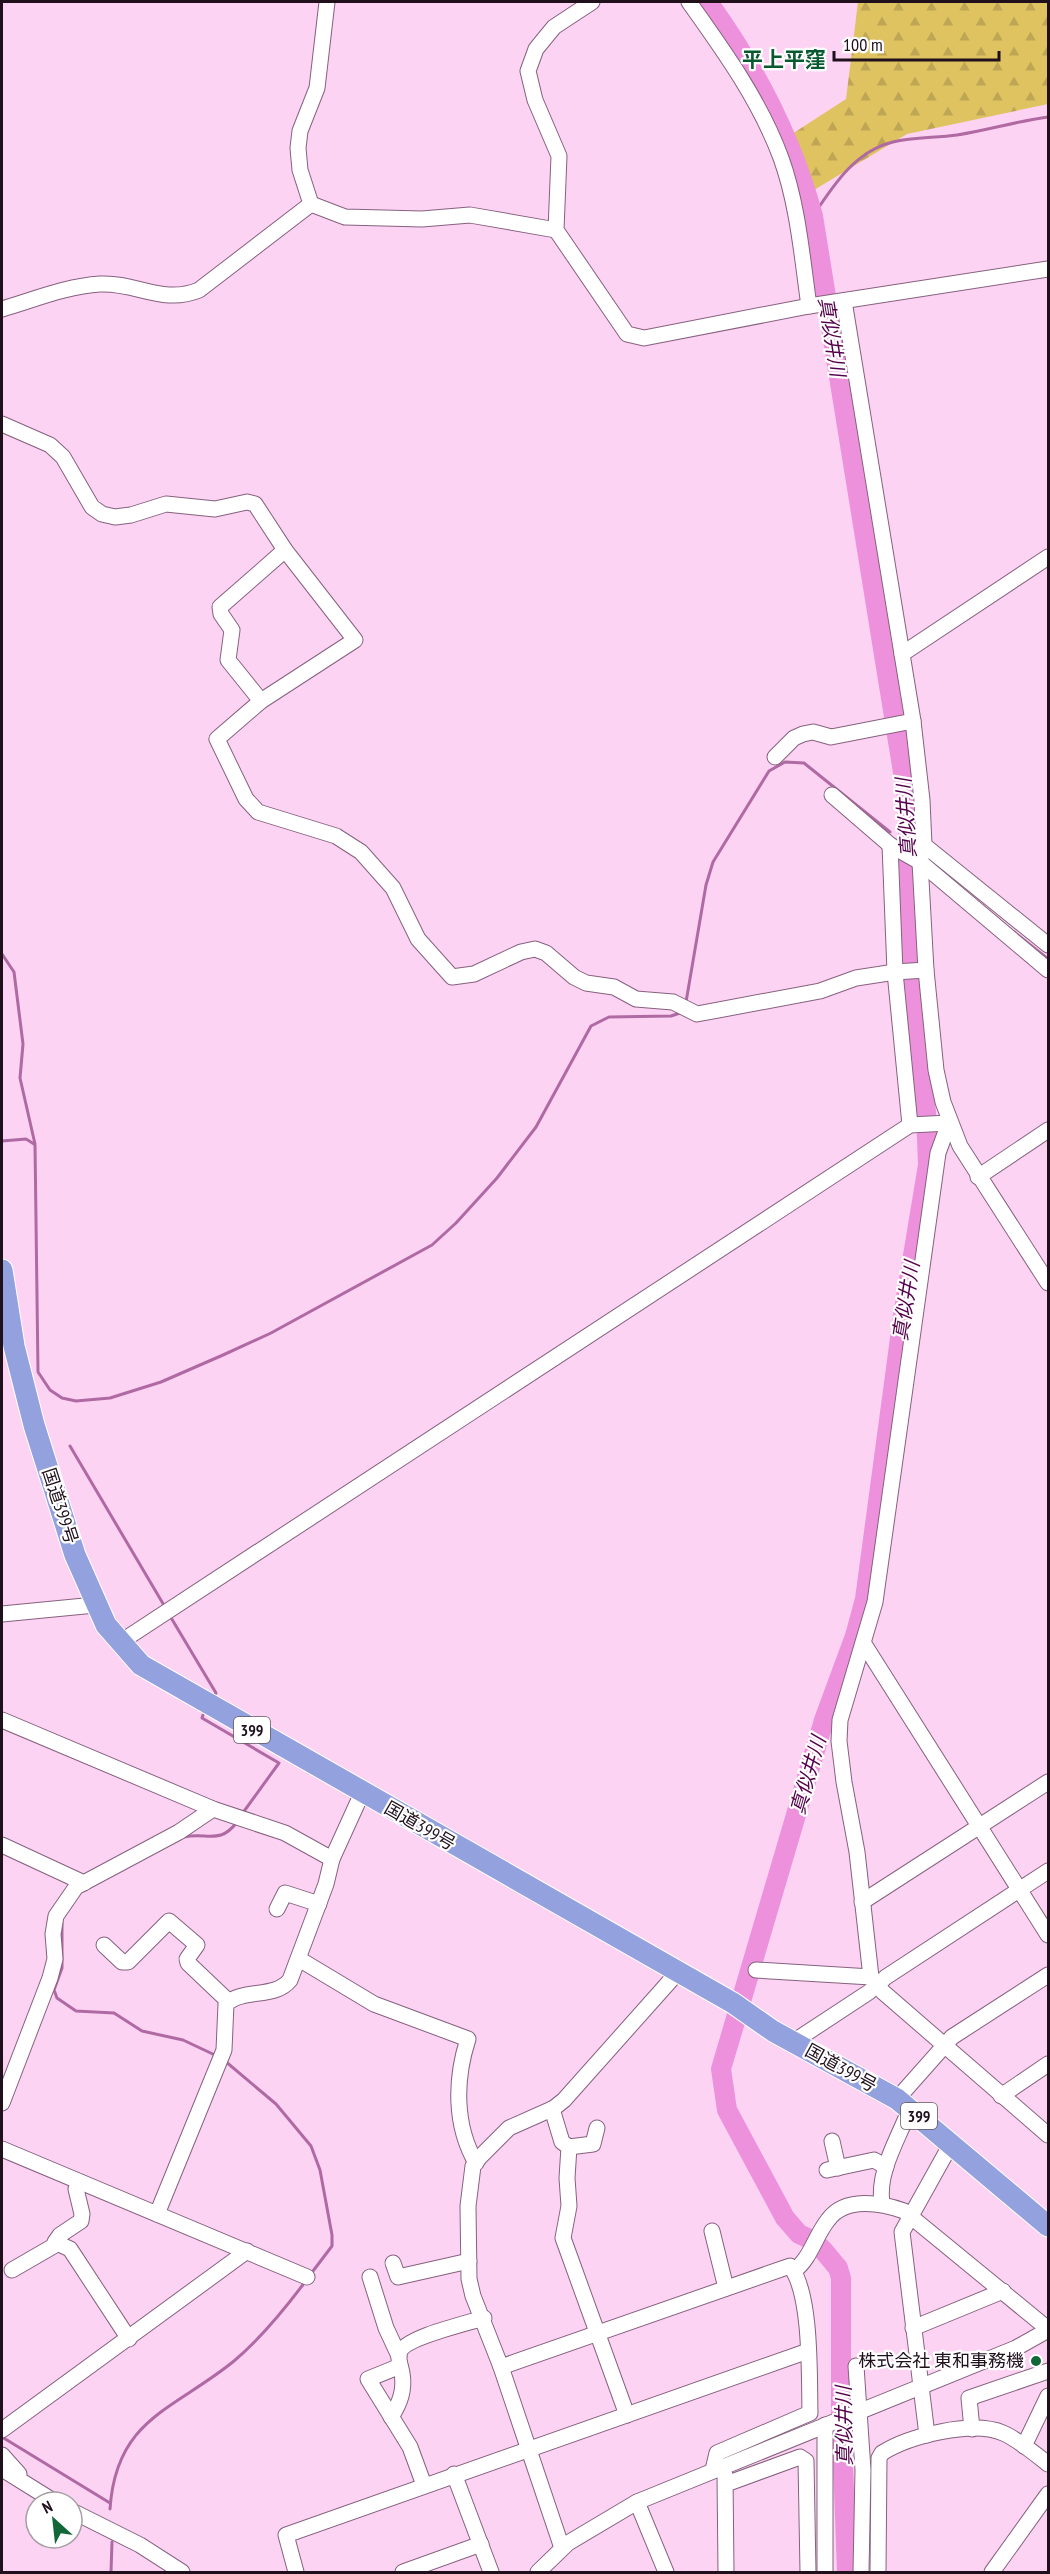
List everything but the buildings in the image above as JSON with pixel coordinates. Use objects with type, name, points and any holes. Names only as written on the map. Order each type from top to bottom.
[{"type":"highway","name":"国道399号","points":[[2,1270],[14,1346],[34,1425],[75,1555],[95,1605],[119,1643],[141,1665],[733,2003],[772,2031],[903,2104],[1048,2226]]},
{"type":"street","points":[[311,204],[300,170],[298,148],[300,131],[317,88],[327,2]]},
{"type":"street","points":[[592,2],[554,27],[536,49],[528,71],[535,100],[560,156],[556,230],[627,334],[644,338],[841,301],[1048,269]]},
{"type":"street","points":[[689,2],[742,79],[760,110],[781,159],[796,218],[812,307]]},
{"type":"street","points":[[311,204],[345,217],[422,219],[470,215],[556,230]]},
{"type":"street","points":[[2,309],[87,285],[103,284],[171,297],[185,296],[199,290],[311,204]]},
{"type":"street","points":[[841,301],[902,654],[924,844],[919,861],[925,970],[936,1070],[945,1123],[1048,1283]]},
{"type":"street","points":[[2,424],[50,445],[63,457],[92,507],[102,514],[115,517],[131,515],[149,507],[166,504],[215,509],[247,502],[260,509],[285,550],[355,640],[261,701],[216,738],[246,800],[258,812],[336,836],[362,852],[393,888],[418,939],[452,977],[474,974],[521,952],[535,950],[546,952],[574,977],[586,983],[614,987],[636,999],[684,1008],[697,1014],[819,991],[856,978],[925,970]]},
{"type":"street","points":[[261,701],[228,660],[231,630],[221,614],[220,607],[285,550]]},
{"type":"street","points":[[902,654],[1048,556]]},
{"type":"street","points":[[775,758],[794,738],[803,734],[813,732],[831,737],[910,722]]},
{"type":"street","points":[[832,795],[893,846],[919,861],[926,870],[1048,970]]},
{"type":"street","points":[[924,844],[1048,945]]},
{"type":"street","points":[[893,846],[898,972],[913,1125]]},
{"type":"street","points":[[119,1643],[913,1125],[945,1123]]},
{"type":"street","points":[[874,1981],[839,1741],[840,1720],[875,1602],[938,1154],[945,1123]]},
{"type":"street","points":[[978,1177],[1048,1130]]},
{"type":"street","points":[[2,1614],[95,1605]]},
{"type":"street","points":[[864,1644],[1048,1935]]},
{"type":"street","points":[[2,1720],[213,1809],[285,1833],[332,1859]]},
{"type":"street","points":[[862,1902],[1048,1782]]},
{"type":"street","points":[[228,2001],[285,1987],[299,1959],[332,1859],[362,1793]]},
{"type":"street","points":[[2,2103],[50,1978],[55,1959],[53,1934],[56,1916],[69,1896],[84,1882],[179,1832],[213,1809]]},
{"type":"street","points":[[2,1845],[84,1882]]},
{"type":"street","points":[[793,2042],[874,1981],[1048,1871]]},
{"type":"street","points":[[277,1909],[285,1893],[319,1904]]},
{"type":"street","points":[[104,1945],[123,1963],[128,1962],[163,1924],[171,1922],[197,1945],[187,1959],[188,1963],[228,2001]]},
{"type":"street","points":[[299,1959],[374,2004],[468,2039],[458,2079],[458,2094],[465,2136],[476,2163]]},
{"type":"street","points":[[756,1970],[874,1981],[1001,2096],[1048,2135]]},
{"type":"street","points":[[561,2548],[484,2318],[473,2296],[469,2261],[468,2196],[476,2163],[509,2128],[552,2109],[574,2090],[602,2055],[678,1972]]},
{"type":"street","points":[[882,2204],[881,2190],[903,2104],[944,2044],[1048,1975]]},
{"type":"street","points":[[157,2214],[222,2056],[224,2012],[228,2001]]},
{"type":"street","points":[[1001,2096],[1048,2064]]},
{"type":"street","points":[[552,2109],[562,2142],[569,2148]]},
{"type":"street","points":[[569,2148],[600,2138]]},
{"type":"street","points":[[832,2141],[833,2169],[874,2160],[886,2167]]},
{"type":"street","points":[[927,2435],[902,2232],[951,2144]]},
{"type":"street","points":[[569,2148],[567,2178],[569,2206],[563,2238],[627,2415]]},
{"type":"street","points":[[2,2149],[307,2277]]},
{"type":"street","points":[[12,2270],[57,2244],[60,2235],[81,2221],[82,2214],[76,2189],[82,2183]]},
{"type":"street","points":[[538,2572],[561,2548],[637,2502],[1016,2348],[1048,2329],[904,2211],[882,2204],[862,2204],[839,2211],[827,2221],[805,2261],[794,2271]]},
{"type":"street","points":[[712,2231],[726,2289]]},
{"type":"street","points":[[57,2244],[70,2249],[129,2339]]},
{"type":"street","points":[[2,2430],[247,2251]]},
{"type":"street","points":[[393,2264],[398,2277],[469,2261]]},
{"type":"street","points":[[501,2367],[790,2266],[794,2271],[803,2304],[808,2351],[810,2413],[717,2453],[718,2468],[726,2484],[721,2571]]},
{"type":"street","points":[[370,2277],[386,2328],[400,2361]]},
{"type":"street","points":[[913,2328],[1003,2291]]},
{"type":"street","points":[[391,2417],[402,2393],[400,2361],[403,2347],[421,2337],[484,2318]]},
{"type":"street","points":[[296,2572],[286,2535],[808,2351]]},
{"type":"street","points":[[400,2361],[368,2379],[410,2447],[424,2485]]},
{"type":"street","points":[[856,2366],[857,2412],[863,2470],[861,2572]]},
{"type":"street","points":[[972,2429],[969,2398],[1048,2371]]},
{"type":"street","points":[[1024,2446],[1048,2396]]},
{"type":"street","points":[[825,2426],[825,2572]]},
{"type":"street","points":[[878,2572],[879,2458],[890,2448],[927,2435],[972,2429],[999,2431],[1048,2464]]},
{"type":"street","points":[[2,2455],[33,2490]]},
{"type":"street","points":[[726,2484],[800,2457],[806,2461],[808,2572]]},
{"type":"street","points":[[2,2469],[32,2490]]},
{"type":"street","points":[[454,2474],[491,2572]]},
{"type":"street","points":[[992,2572],[1048,2494]]},
{"type":"street","points":[[637,2502],[666,2572]]},
{"type":"street","points":[[84,2517],[140,2545],[182,2572]]},
{"type":"street","points":[[407,2572],[481,2544]]},
{"type":"green space","points":[[858,2],[1048,2],[1048,104],[907,134],[809,193],[789,136],[846,99]]},
{"type":"waterway","name":"真似井川","points":[[708,2],[741,52],[770,104],[794,159],[813,216],[907,797],[913,999],[926,1112],[928,1165],[903,1316],[865,1599],[855,1636],[824,1720],[721,2069],[727,2110],[785,2218],[799,2234],[812,2240],[823,2250],[838,2268],[841,2278],[841,2408],[847,2572]]},
{"type":"waterway","points":[[813,216],[846,171],[856,161],[879,147],[901,140],[957,135],[1048,117]]},
{"type":"waterway","points":[[686,1002],[706,885],[713,862],[769,771],[785,762],[804,763],[890,832]]},
{"type":"waterway","points":[[1014,932],[1048,959]]},
{"type":"waterway","points":[[2,954],[14,972],[23,1044],[20,1078],[35,1144],[38,1372],[50,1390],[62,1398],[76,1401],[110,1398],[161,1382],[223,1355],[271,1333],[432,1245],[456,1223],[497,1178],[536,1127],[591,1026],[609,1017],[671,1016],[680,1013]]},
{"type":"waterway","points":[[2,1141],[26,1139],[34,1144]]},
{"type":"waterway","points":[[70,1446],[165,1607]]},
{"type":"waterway","points":[[170,1616],[216,1693],[213,1698]]},
{"type":"waterway","points":[[203,1715],[202,1718],[279,1763],[242,1814]]},
{"type":"waterway","points":[[184,1837],[219,1836],[231,1829],[237,1822]]},
{"type":"waterway","points":[[62,1923],[62,1968],[54,1990],[57,1998],[76,2011],[114,2013],[142,2031],[183,2040],[217,2056]]},
{"type":"waterway","points":[[225,2061],[276,2104],[311,2146],[320,2170],[332,2246],[310,2275]]},
{"type":"waterway","points":[[110,2509],[115,2479],[123,2454],[136,2435],[170,2405],[212,2378],[244,2352],[271,2324],[305,2282]]},
{"type":"waterway","points":[[2,2437],[110,2503]]},
{"type":"waterway","points":[[111,2572],[112,2542]]},
{"type":"place","name":"株式会社 東和事務機","points":[[1036,2361]]},
{"type":"district","name":"平上平窪","points":[[784,60]]}]
